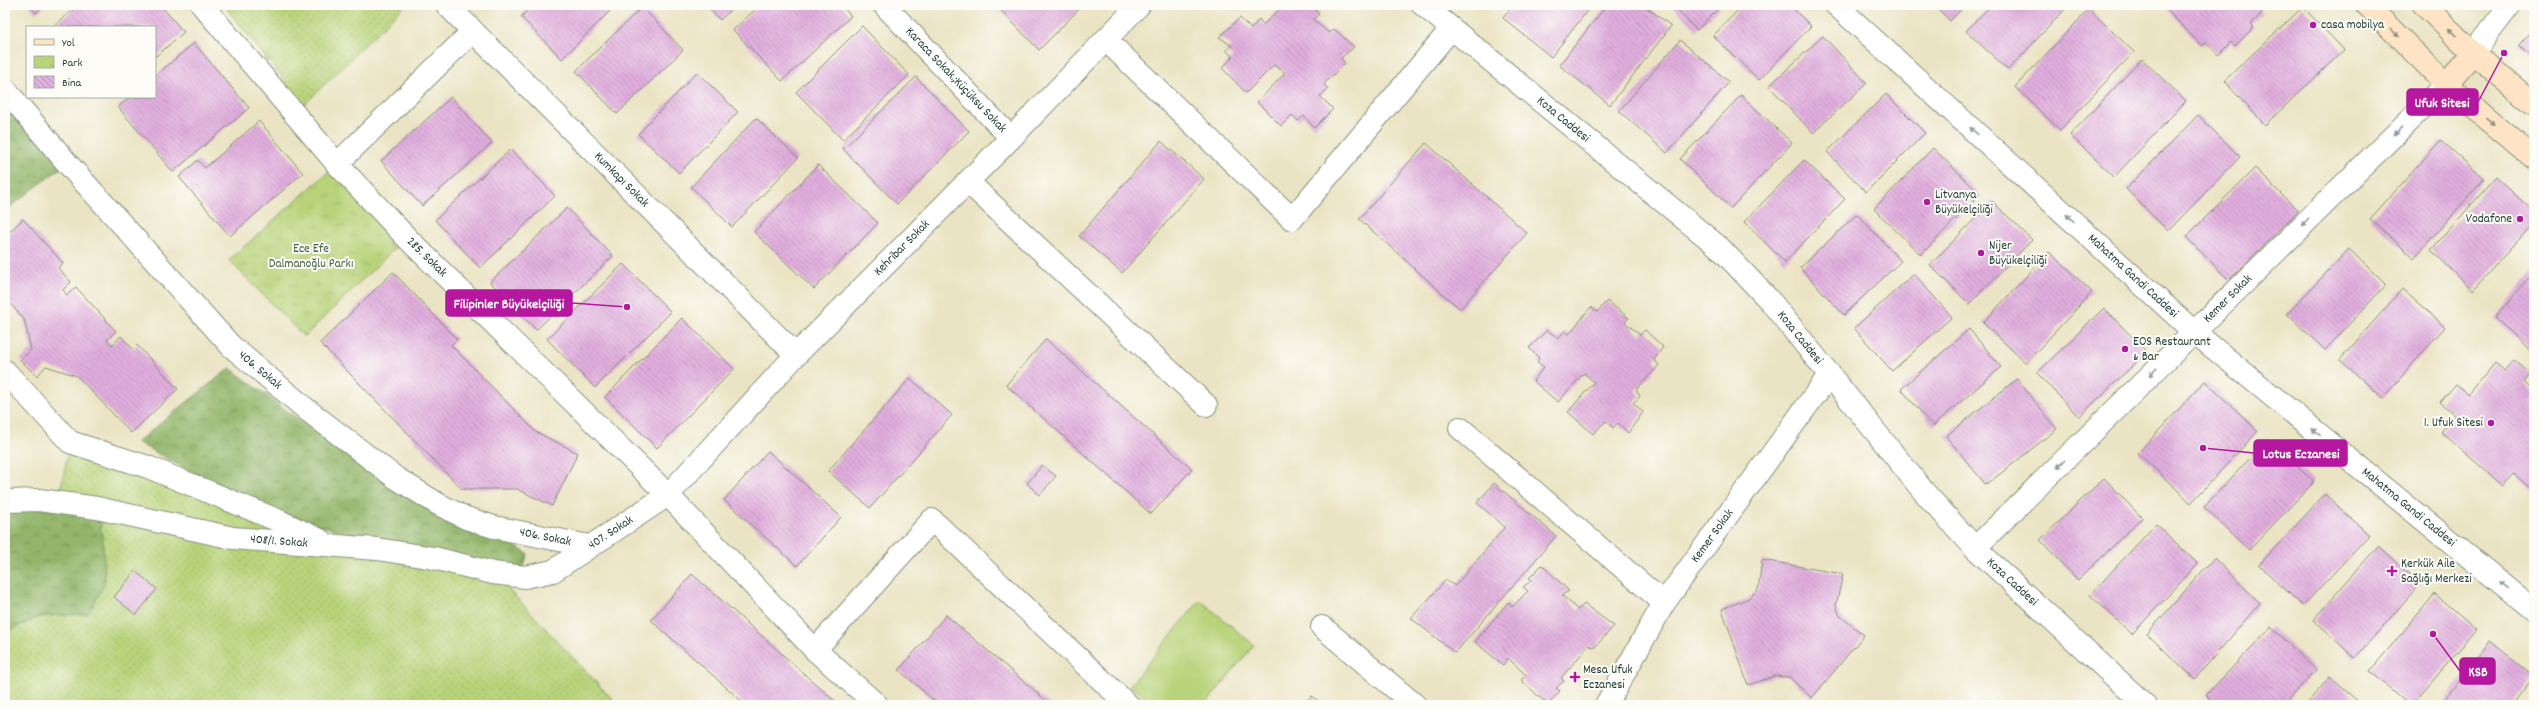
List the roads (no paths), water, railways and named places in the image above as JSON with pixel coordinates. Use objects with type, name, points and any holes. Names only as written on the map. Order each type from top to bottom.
[{"type":"main road","points":[[2367,5],[2446,84],[2534,158]]},
{"type":"main road","points":[[2424,5],[2473,53],[2534,104]]},
{"type":"main road","points":[[2446,84],[2473,53]]},
{"type":"street","name":"285. Sokak","points":[[202,5],[338,164],[406,237],[668,495],[815,650],[877,705]]},
{"type":"street","name":"Kumkapı Sokak","points":[[447,5],[472,32],[796,355]]},
{"type":"street","name":"Karaca Sokak.;Küçüksu Sokak","points":[[884,5],[1011,138]]},
{"type":"street","name":"Kehribar Sokak","points":[[668,495],[796,355],[968,182],[1139,5]]},
{"type":"street","name":"Koza Caddesi","points":[[1423,5],[1720,248],[1771,302],[1924,492],[1975,548],[2145,705]]},
{"type":"street","name":"Mahatma Gandi Caddesi","points":[[1836,5],[2194,332],[2534,610]]},
{"type":"street","points":[[2473,53],[2510,5]]},
{"type":"street","points":[[1106,40],[1292,219],[1451,29]]},
{"type":"street","points":[[338,164],[472,32]]},
{"type":"street","name":"Kemer Sokak","points":[[1975,548],[2446,84]]},
{"type":"street","name":"406. Sokak","points":[[5,89],[77,175],[232,346],[306,409],[396,478],[438,504],[466,518],[494,527],[589,546]]},
{"type":"street","points":[[968,182],[1206,405]]},
{"type":"street","points":[[5,371],[70,442],[148,467],[277,520],[332,546]]},
{"type":"street","name":"Kemer Sokak","points":[[1606,705],[1664,603],[1830,374]]},
{"type":"street","points":[[1460,428],[1664,603]]},
{"type":"street","name":"407. Sokak","points":[[553,571],[668,495]]},
{"type":"street","name":"408/1. Sokak","points":[[5,501],[39,500],[97,508],[233,538],[377,549],[420,556],[493,573],[525,577],[553,571]]},
{"type":"street","points":[[815,650],[932,520],[1128,705]]},
{"type":"street","points":[[1322,628],[1415,705]]},
{"type":"place","name":"casa mobilya","points":[[2313,25]]},
{"type":"place","name":"Ufuk Sitesi","points":[[2504,53]]},
{"type":"place","name":"Litvanya Büyükelçiliği","points":[[1927,202]]},
{"type":"place","name":"Vodafone","points":[[2520,219]]},
{"type":"place","name":"Nijer Büyükelçiliği","points":[[1981,253]]},
{"type":"place","name":"Filipinler Büyükelçiliği","points":[[627,307]]},
{"type":"place","name":"EOS Restaurant & Bar","points":[[2125,349]]},
{"type":"place","name":"1. Ufuk Sitesi","points":[[2491,423]]},
{"type":"place","name":"Lotus Eczanesi","points":[[2203,448]]},
{"type":"place","name":"Kerkük Aile Sağlığı Merkezi","points":[[2392,571]]},
{"type":"place","name":"KSB","points":[[2433,634]]},
{"type":"place","name":"Mesa Ufuk Eczanesi","points":[[1575,677]]},
{"type":"park label","name":"Ece Efe Dalmanoğlu Parkı","points":[[311,256]]}]
